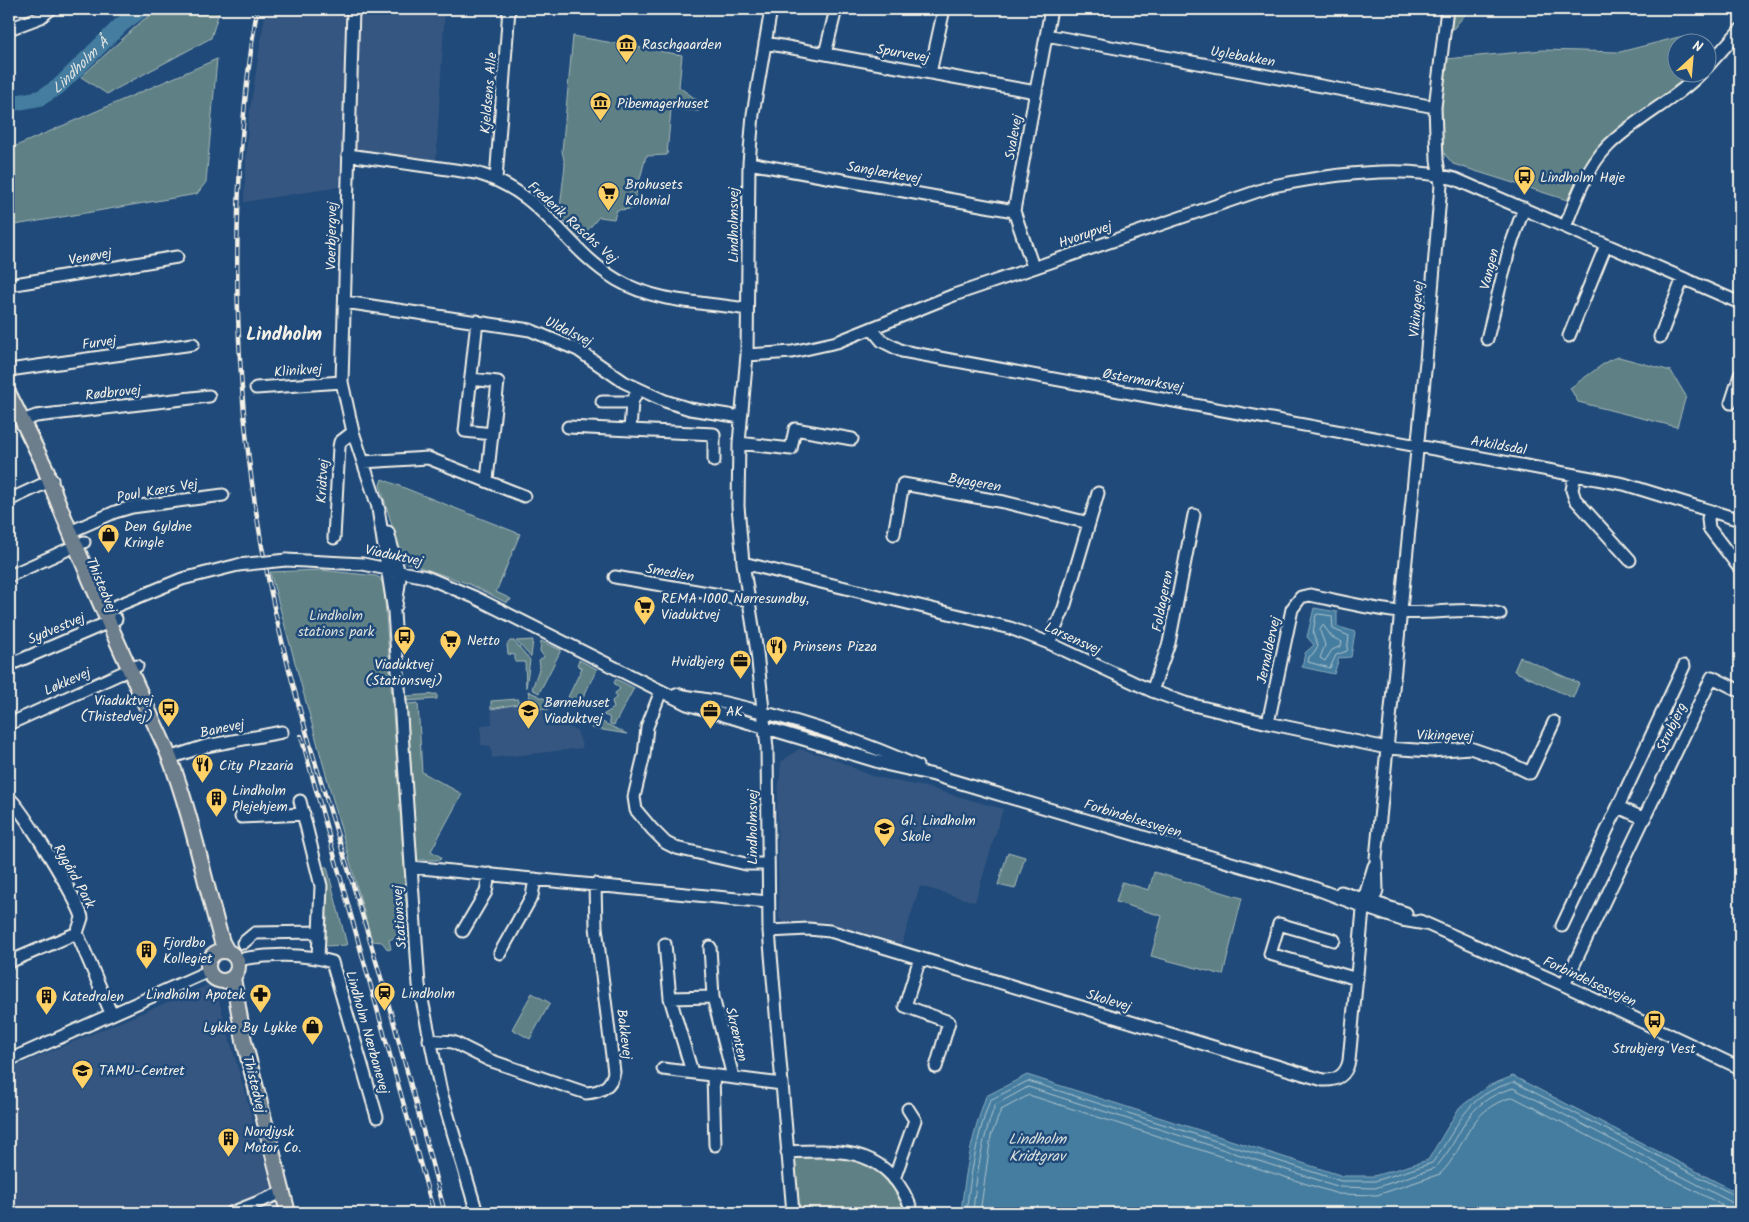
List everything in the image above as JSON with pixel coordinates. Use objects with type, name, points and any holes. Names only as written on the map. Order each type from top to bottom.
[{"type":"main road","name":"Thistedvej","points":[[9,394],[74,530],[133,668],[143,680],[150,710],[185,806],[222,942],[232,956]]},
{"type":"main road","name":"Thistedvej","points":[[208,895],[212,956]]},
{"type":"main road","points":[[222,951],[232,956],[238,970],[226,979],[214,978],[209,970],[208,962],[212,956],[222,951]]},
{"type":"main road","name":"Thistedvej","points":[[226,979],[244,1041],[281,1193],[288,1213]]},
{"type":"street","points":[[9,29],[40,17],[51,9]]},
{"type":"street","name":"Voerbjergvej","points":[[353,9],[342,382],[353,432],[376,502],[393,569]]},
{"type":"street","name":"Kjeldsens Alle","points":[[496,179],[509,9]]},
{"type":"street","name":"Lindholmsvej","points":[[771,9],[749,163],[747,355],[739,443],[738,506],[743,563],[768,750],[767,864],[769,931],[792,1213]]},
{"type":"street","points":[[825,54],[836,9]]},
{"type":"street","points":[[930,73],[944,9]]},
{"type":"street","name":"Svalevej","points":[[1033,267],[1014,212],[1050,9]]},
{"type":"street","name":"Vikingevej","points":[[1367,903],[1375,862],[1387,748],[1442,185],[1437,160],[1435,107],[1447,9]]},
{"type":"street","points":[[1716,57],[1740,30]]},
{"type":"street","name":"Uglebakken","points":[[1046,35],[1435,107]]},
{"type":"street","name":"Spurvevej","points":[[765,43],[1036,92]]},
{"type":"street","points":[[1565,227],[1583,184],[1608,146],[1681,92],[1692,82]]},
{"type":"street","name":"Frederik Raschs Vej","points":[[348,155],[476,173],[496,179],[536,204],[596,265],[616,280],[636,290],[658,296],[748,309]]},
{"type":"street","name":"Sanglærkevej","points":[[749,163],[1014,212]]},
{"type":"street","name":"Hvorupvej","points":[[747,355],[814,348],[872,329],[1033,267],[1273,186],[1303,180],[1401,171],[1440,175]]},
{"type":"street","points":[[1440,175],[1524,208],[1740,303]]},
{"type":"street","name":"Vangen","points":[[1487,339],[1508,250],[1524,208]]},
{"type":"street","points":[[1569,336],[1606,245]]},
{"type":"street","name":"Venøvej","points":[[9,285],[177,257]]},
{"type":"street","points":[[1660,337],[1683,278]]},
{"type":"street","name":"Uldalsvej","points":[[345,302],[530,330],[578,350],[638,390],[690,410],[741,417]]},
{"type":"street","points":[[477,321],[465,430],[492,434]]},
{"type":"street","name":"Østermarksvej","points":[[872,329],[882,341],[902,352],[1417,446]]},
{"type":"street","name":"Furvej","points":[[9,370],[193,344]]},
{"type":"street","points":[[1731,403],[1740,376]]},
{"type":"street","points":[[471,379],[498,382],[486,480]]},
{"type":"street","name":"Klinikvej","points":[[256,388],[342,382]]},
{"type":"street","points":[[630,430],[632,402],[638,390]]},
{"type":"street","name":"Rødbrovej","points":[[22,421],[36,416],[209,396]]},
{"type":"street","points":[[602,402],[632,402]]},
{"type":"street","points":[[568,427],[714,434],[714,461]]},
{"type":"street","points":[[739,443],[791,449],[795,429],[852,439]]},
{"type":"street","name":"Kridtvej","points":[[334,538],[338,447],[340,442],[353,432]]},
{"type":"street","name":"Arkildsdal","points":[[1417,446],[1624,484],[1740,520]]},
{"type":"street","points":[[363,462],[428,458],[524,496]]},
{"type":"street","points":[[1575,474],[1572,490],[1575,498],[1630,560]]},
{"type":"street","points":[[9,500],[51,481]]},
{"type":"street","name":"Byageren","points":[[894,534],[903,484],[1004,502],[1089,523]]},
{"type":"street","points":[[1049,643],[1064,608],[1098,493]]},
{"type":"street","name":"Poul Kærs Vej","points":[[74,530],[115,512],[132,507],[223,495]]},
{"type":"street","points":[[1710,510],[1709,528],[1740,569]]},
{"type":"street","name":"Foldageren","points":[[1152,691],[1168,643],[1194,515]]},
{"type":"street","points":[[9,576],[80,544]]},
{"type":"street","name":"Viaduktvej","points":[[110,615],[182,579],[238,564],[286,560],[346,561],[393,569],[426,577],[474,597],[687,704],[766,729]]},
{"type":"street","name":"Larsensvej","points":[[743,563],[1010,628],[1049,643],[1152,691],[1185,703],[1387,748]]},
{"type":"street","name":"Stationsvej","points":[[393,569],[394,612],[420,985],[441,1092],[477,1213]]},
{"type":"street","name":"Smedien","points":[[615,577],[749,600]]},
{"type":"street","name":"Jernaldervej","points":[[1268,723],[1292,609],[1301,597],[1310,595],[1400,612]]},
{"type":"street","points":[[1400,612],[1436,613],[1485,610],[1500,614]]},
{"type":"street","name":"Sydvestvej","points":[[9,665],[110,615]]},
{"type":"street","name":"Strubjerg","points":[[1562,926],[1684,666]]},
{"type":"street","name":"Løkkevej","points":[[9,724],[133,668]]},
{"type":"street","name":"Strubjerg","points":[[1564,985],[1712,677],[1740,691]]},
{"type":"street","points":[[661,690],[647,727],[644,755],[634,798],[636,810],[666,843],[676,848],[746,864],[767,864]]},
{"type":"street","name":"Viaduktvej","points":[[661,690],[722,702],[764,714]]},
{"type":"street","name":"Forbindelsesvejen","points":[[764,714],[851,740],[892,755],[934,775]]},
{"type":"street","name":"Vikingevej","points":[[1387,748],[1432,751],[1470,748],[1499,758],[1530,773],[1554,722]]},
{"type":"street","name":"Forbindelsesvejen","points":[[766,729],[889,765],[934,775],[1324,891],[1340,899],[1367,903],[1402,920],[1426,924],[1564,985],[1740,1068]]},
{"type":"street","name":"Banevej","points":[[169,758],[206,746],[282,732]]},
{"type":"street","name":"Rygård Park","points":[[9,798],[18,808],[82,915],[81,927],[77,933]]},
{"type":"street","points":[[232,956],[318,958],[321,886],[300,801]]},
{"type":"street","points":[[1618,807],[1645,819]]},
{"type":"street","points":[[241,818],[304,814]]},
{"type":"street","points":[[411,867],[768,902]]},
{"type":"street","points":[[463,931],[486,892],[489,874]]},
{"type":"street","points":[[500,953],[532,896],[535,878]]},
{"type":"street","name":"Bakkevej","points":[[430,1040],[453,1042],[489,1060],[586,1093],[597,1092],[609,1085],[614,1072],[596,927],[595,884]]},
{"type":"street","name":"Skolevej","points":[[769,931],[808,929],[830,931],[1324,1080],[1338,1078],[1347,1069],[1367,903]]},
{"type":"street","points":[[1334,940],[1279,924],[1270,954],[1357,979]]},
{"type":"street","points":[[243,943],[255,933],[319,932]]},
{"type":"street","points":[[9,962],[77,933],[111,1013]]},
{"type":"street","points":[[665,944],[670,998],[692,1072]]},
{"type":"street","name":"Skrænten","points":[[710,947],[713,997],[733,1078]]},
{"type":"street","name":"Lindholm Nærbanevej","points":[[318,958],[332,962],[377,1117]]},
{"type":"street","points":[[920,958],[905,1006],[949,1022],[936,1067]]},
{"type":"street","points":[[9,1060],[209,970]]},
{"type":"street","name":"Skrænten","points":[[670,998],[713,997]]},
{"type":"street","name":"Skrænten","points":[[662,1068],[782,1084]]},
{"type":"street","points":[[713,1075],[715,1145]]},
{"type":"street","points":[[894,1179],[914,1120],[908,1109]]},
{"type":"street","points":[[787,1152],[847,1151],[871,1160],[894,1179],[908,1200],[913,1213]]},
{"type":"street","points":[[231,1213],[281,1193]]},
{"type":"shaded area","points":[[266,9],[445,9],[436,160],[341,150],[339,187],[244,202],[248,122]]},
{"type":"shaded area","name":"Børnehuset Viaduktvej","points":[[529,699],[530,706],[553,714],[553,721],[559,721],[577,731],[583,748],[492,758],[491,746],[481,745],[481,725],[492,724],[491,701]]},
{"type":"shaded area","name":"Gl. Lindholm Skole","points":[[799,749],[830,757],[871,776],[925,787],[1003,809],[975,902],[920,886],[902,944],[826,922],[784,922],[779,919],[777,806],[781,762]]},
{"type":"shaded area","points":[[208,985],[217,994],[279,1213],[9,1213],[9,1069]]},
{"type":"green space","points":[[160,9],[220,9],[211,38],[107,94],[81,77],[143,20]]},
{"type":"green space","points":[[1450,9],[1470,9],[1448,35]]},
{"type":"green space","points":[[573,36],[682,55],[679,87],[700,102],[699,111],[671,109],[667,155],[646,156],[632,209],[617,210],[614,219],[599,217],[580,239],[559,216],[565,165],[562,151]]},
{"type":"green space","points":[[1666,40],[1666,82],[1684,82],[1670,94],[1623,123],[1605,139],[1587,164],[1567,200],[1453,164],[1443,152],[1441,114],[1446,59],[1543,50],[1620,52]]},
{"type":"green space","points":[[217,59],[206,182],[197,194],[9,226],[9,149]]},
{"type":"green space","points":[[1619,357],[1671,371],[1686,396],[1677,427],[1578,402],[1570,388],[1609,360]]},
{"type":"green space","points":[[382,479],[520,534],[496,592],[511,599],[510,601],[508,600],[507,603],[469,584],[405,562],[400,553],[380,485]]},
{"type":"green space","name":"Lindholm stations park","points":[[321,570],[376,576],[380,578],[384,587],[409,936],[405,945],[402,935],[389,940],[391,949],[388,950],[382,942],[372,941],[270,572]]},
{"type":"green space","points":[[533,640],[531,657],[516,641]]},
{"type":"green space","points":[[510,641],[514,641],[530,660],[526,688],[525,662],[515,662],[515,655],[508,654],[507,645]]},
{"type":"green space","points":[[541,641],[561,650],[539,693],[532,689],[540,666],[539,660],[544,657],[540,651]]},
{"type":"green space","points":[[1520,657],[1579,683],[1573,698],[1514,671]]},
{"type":"green space","points":[[579,660],[597,669],[579,706],[568,697],[582,668],[577,665]]},
{"type":"green space","points":[[616,679],[634,688],[614,725],[610,724],[609,717],[603,715],[614,708],[612,701],[616,698],[615,693],[620,689],[614,683]]},
{"type":"green space","points":[[528,691],[552,702],[548,710],[537,708],[535,711],[528,710],[531,703]]},
{"type":"green space","points":[[437,694],[437,699],[407,701],[407,696]]},
{"type":"green space","points":[[518,699],[518,704],[491,709],[491,701]]},
{"type":"green space","points":[[418,703],[422,772],[462,794],[431,851],[441,857],[440,860],[417,860],[407,704]]},
{"type":"green space","points":[[598,720],[627,734],[591,728]]},
{"type":"green space","points":[[1008,852],[1025,857],[1015,889],[998,885]]},
{"type":"green space","points":[[322,867],[327,867],[347,945],[325,946],[327,917]]},
{"type":"green space","points":[[1154,872],[1242,898],[1223,975],[1151,956],[1162,916],[1116,902],[1122,882],[1149,890]]},
{"type":"green space","points":[[532,993],[550,1003],[530,1039],[512,1029]]},
{"type":"green space","points":[[830,1157],[847,1159],[862,1164],[888,1182],[898,1196],[905,1213],[799,1213],[795,1158]]},
{"type":"water","points":[[28,96],[40,98],[44,102],[9,111],[9,99]]},
{"type":"water","points":[[1314,608],[1337,612],[1337,626],[1355,632],[1351,657],[1339,658],[1334,674],[1302,667],[1305,653],[1314,645],[1307,637]]},
{"type":"water","name":"Lindholm Kridtgrav","points":[[1027,1075],[1343,1176],[1374,1176],[1428,1160],[1459,1108],[1488,1086],[1513,1076],[1740,1194],[1740,1213],[961,1213],[970,1154],[986,1096]]},
{"type":"waterway","name":"Lindholm Å","points":[[9,104],[40,98],[58,87],[121,25],[142,9]]},
{"type":"railway","points":[[257,9],[247,80],[241,152],[238,226],[241,372],[247,445],[257,517],[270,588],[290,672],[313,756],[386,994],[445,1213]]},
{"type":"railway","points":[[301,736],[434,1213]]},
{"type":"place","name":"Raschgaarden","points":[[626,63]]},
{"type":"place","name":"Pibemagerhuset","points":[[601,122]]},
{"type":"place","name":"Lindholm Høje","points":[[1524,196]]},
{"type":"place","name":"Brohusets Kolonial","points":[[609,211]]},
{"type":"place","name":"Den Gyldne Kringle","points":[[108,553]]},
{"type":"place","name":"REMA 1000 Nørresundby, Viaduktvej","points":[[645,625]]},
{"type":"place","name":"Viaduktvej (Stationsvej)","points":[[404,655]]},
{"type":"place","name":"Netto","points":[[451,659]]},
{"type":"place","name":"Prinsens Pizza","points":[[777,665]]},
{"type":"place","name":"Hvidbjerg","points":[[741,680]]},
{"type":"place","name":"Viaduktvej (Thistedvej)","points":[[169,727]]},
{"type":"place","name":"Børnehuset Viaduktvej","points":[[528,729]]},
{"type":"place","name":"AK","points":[[710,730]]},
{"type":"place","name":"City PIzzaria","points":[[203,784]]},
{"type":"place","name":"Lindholm Plejehjem","points":[[216,817]]},
{"type":"place","name":"Gl. Lindholm Skole","points":[[885,847]]},
{"type":"place","name":"Fjordbo Kollegiet","points":[[147,969]]},
{"type":"place","name":"Lindholm","points":[[385,1012]]},
{"type":"place","name":"Lindholm Apotek","points":[[261,1013]]},
{"type":"place","name":"Katedralen","points":[[46,1015]]},
{"type":"place","name":"Strubjerg Vest","points":[[1654,1039]]},
{"type":"place","name":"Lykke By Lykke","points":[[313,1046]]},
{"type":"place","name":"TAMU-Centret","points":[[83,1089]]},
{"type":"place","name":"Nordjysk Motor Co.","points":[[228,1158]]},
{"type":"district","name":"Lindholm","points":[[284,333]]}]
